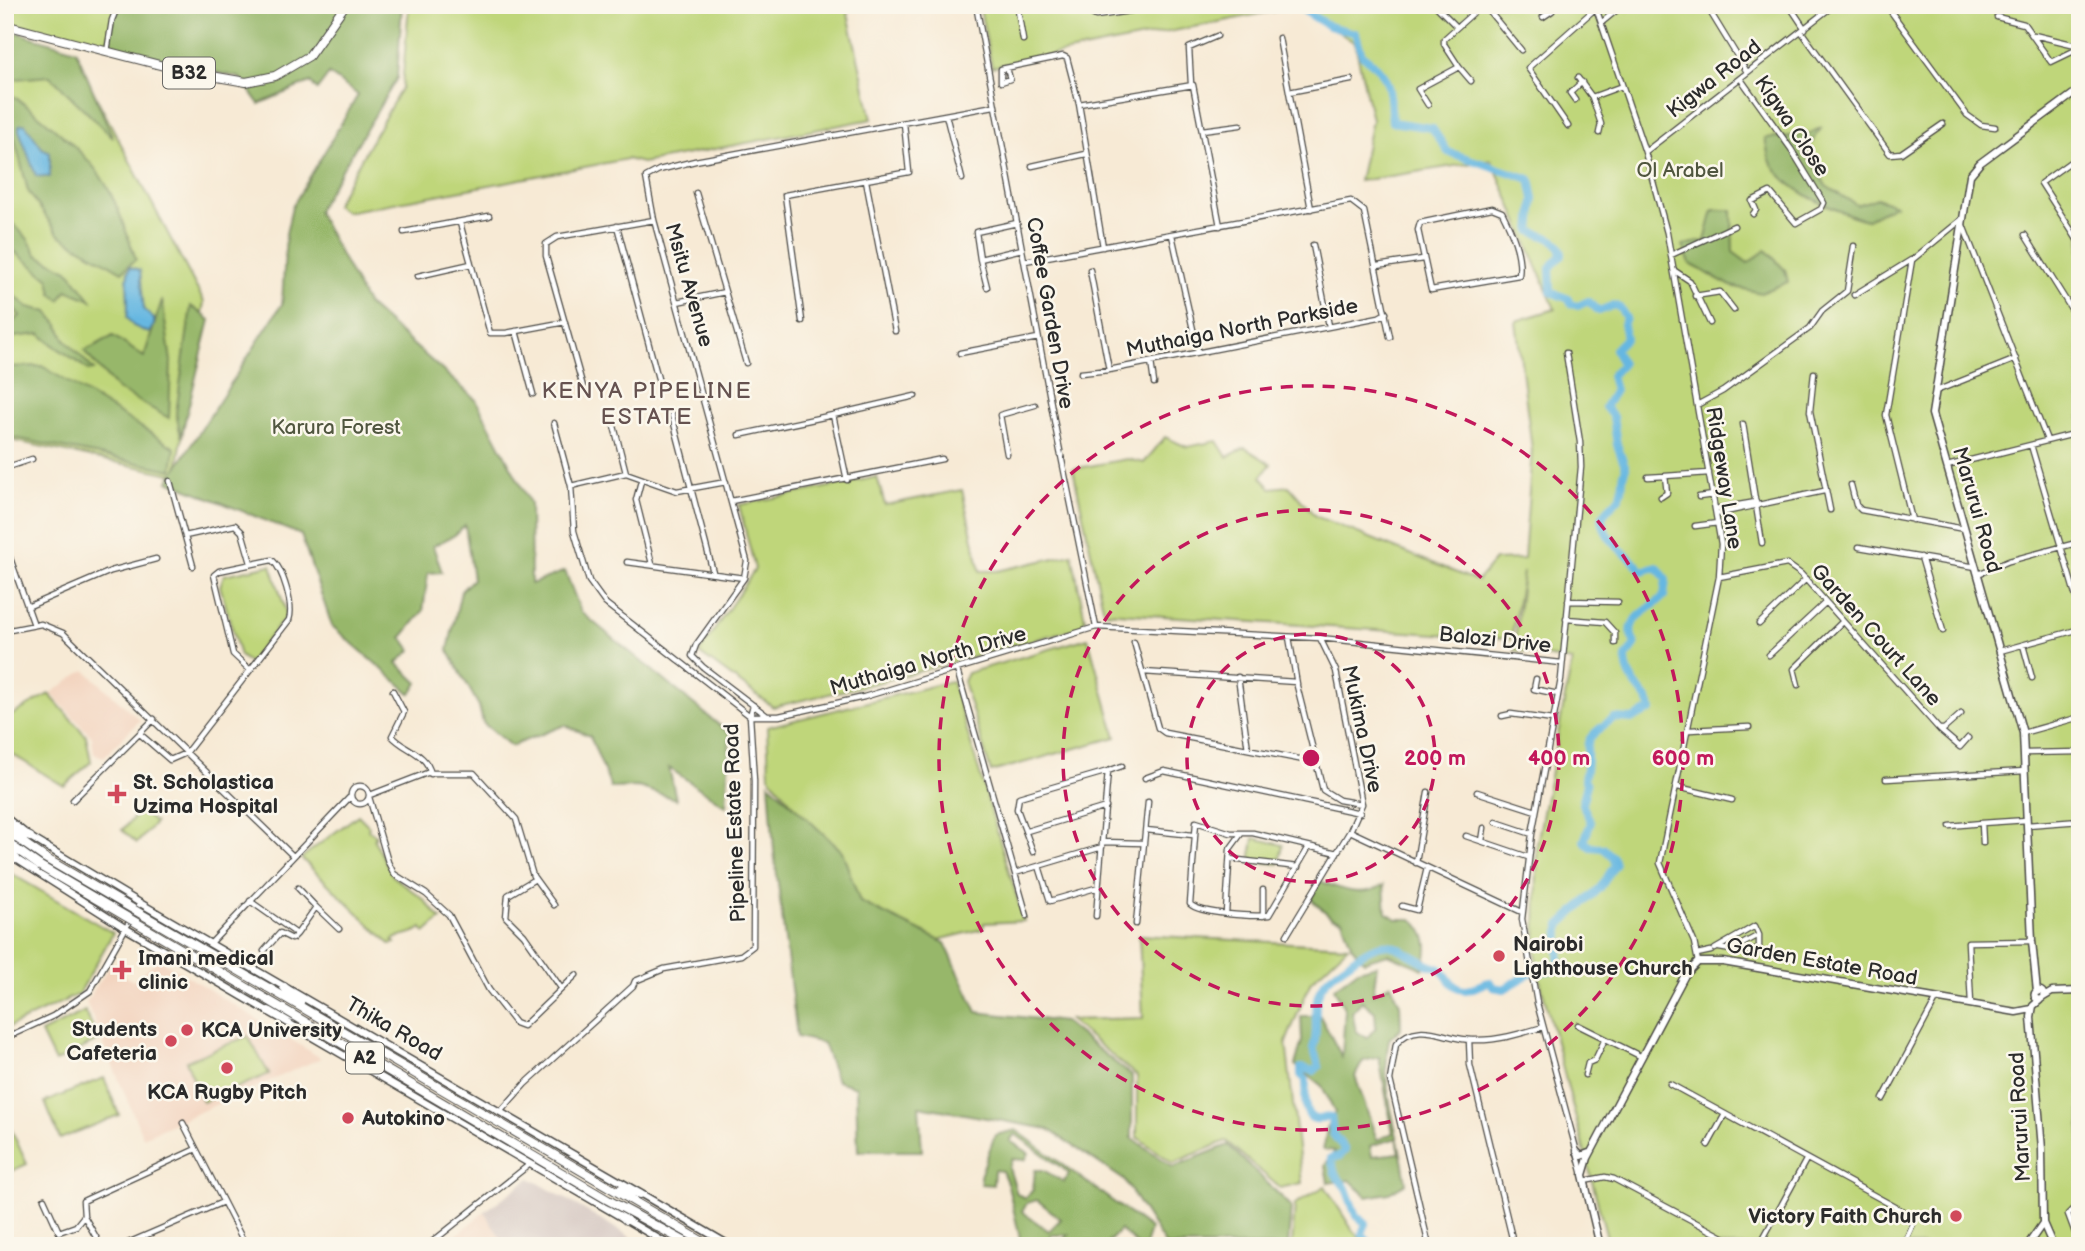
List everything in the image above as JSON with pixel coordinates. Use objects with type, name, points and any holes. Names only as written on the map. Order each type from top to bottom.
[{"type":"highway","name":"B32","points":[[5,25],[107,53],[235,82],[260,80],[292,68],[309,56],[345,5]]},
{"type":"highway","points":[[5,829],[30,836]]},
{"type":"highway","name":"Thika Road","points":[[5,829],[43,862],[302,1020],[608,1200],[692,1246]]},
{"type":"highway","name":"Thika Road","points":[[5,841],[311,1012],[710,1246]]},
{"type":"highway","points":[[5,851],[16,859]]},
{"type":"highway","points":[[284,988],[311,1012]]},
{"type":"highway","points":[[269,1011],[302,1020]]},
{"type":"highway","points":[[614,1188],[639,1194]]},
{"type":"highway","points":[[608,1200],[626,1220]]},
{"type":"street","points":[[107,53],[112,20],[118,5]]},
{"type":"street","name":"Coffee Garden Drive","points":[[976,5],[1038,338],[1096,627]]},
{"type":"street","points":[[1017,5],[1023,40]]},
{"type":"street","points":[[1090,5],[1093,16],[1170,5]]},
{"type":"street","points":[[1435,5],[1457,27]]},
{"type":"street","points":[[1471,81],[1444,44],[1447,35],[1483,5],[1521,50]]},
{"type":"street","points":[[1543,17],[1552,11],[1547,5]]},
{"type":"street","points":[[1601,23],[1623,5]]},
{"type":"street","points":[[1706,5],[1747,72]]},
{"type":"street","points":[[1789,5],[1803,30],[1890,153],[1901,153],[1943,124]]},
{"type":"street","name":"Kigwa Road","points":[[1645,152],[1834,5]]},
{"type":"street","points":[[1886,5],[1970,118],[1981,125],[1995,127]]},
{"type":"street","points":[[1568,126],[1529,73],[1529,64],[1596,7]]},
{"type":"street","name":"Ridgeway Lane","points":[[1596,7],[1645,152],[1671,256],[1718,523],[1721,558],[1719,577],[1690,730],[1660,863],[1697,958]]},
{"type":"street","points":[[1997,17],[2021,22],[2050,62],[2080,47]]},
{"type":"street","points":[[2033,35],[2080,47]]},
{"type":"street","points":[[1217,36],[1189,48],[1192,85],[1220,226]]},
{"type":"street","points":[[1279,38],[1311,209]]},
{"type":"street","points":[[1007,68],[1063,56],[1067,58],[1079,104],[1103,247]]},
{"type":"street","points":[[1428,105],[1418,89],[1459,67]]},
{"type":"street","name":"Kigwa Close","points":[[1740,78],[1791,149],[1824,203],[1821,209],[1796,223],[1770,192],[1752,201],[1756,210],[1753,214]]},
{"type":"street","points":[[1289,92],[1351,80]]},
{"type":"street","points":[[1575,100],[1570,93],[1580,80],[1592,97],[1601,124],[1599,133]]},
{"type":"street","points":[[1079,104],[1192,85]]},
{"type":"street","points":[[1592,97],[1622,86]]},
{"type":"street","name":"Marurui Road","points":[[2039,995],[2032,941],[2023,733],[1933,418],[1968,180],[1976,166],[2079,91]]},
{"type":"street","name":"Msitu Avenue","points":[[744,578],[747,561],[645,179],[652,172],[695,161],[994,106]]},
{"type":"street","points":[[946,115],[962,179]]},
{"type":"street","points":[[802,321],[785,196],[910,171],[904,123]]},
{"type":"street","points":[[1202,130],[1240,125]]},
{"type":"street","points":[[1032,166],[1086,155]]},
{"type":"street","points":[[2080,155],[2041,183],[2080,244]]},
{"type":"street","points":[[866,181],[895,331]]},
{"type":"street","points":[[696,193],[746,363]]},
{"type":"street","name":"Muthaiga North Parkside","points":[[1025,261],[1311,209],[1345,200],[1358,204],[1364,211],[1386,313],[1379,317],[1151,362],[1081,373]]},
{"type":"street","points":[[1497,208],[1509,227],[1520,270],[1515,277],[1431,290],[1423,258],[1418,230],[1420,223],[1497,208]]},
{"type":"street","points":[[404,232],[489,216]]},
{"type":"street","points":[[583,387],[546,256],[546,244],[558,237],[654,220]]},
{"type":"street","points":[[1854,295],[1912,260],[1961,220],[2047,440]]},
{"type":"street","points":[[460,223],[487,328],[498,334],[565,322]]},
{"type":"street","points":[[987,287],[976,232],[1017,223]]},
{"type":"street","points":[[617,226],[660,386]]},
{"type":"street","points":[[1671,256],[1734,226]]},
{"type":"street","points":[[1172,234],[1198,352]]},
{"type":"street","points":[[2025,235],[2080,323]]},
{"type":"street","points":[[1313,245],[1329,326]]},
{"type":"street","points":[[1698,405],[1723,391],[1810,328],[1822,311],[1847,291],[1854,246]]},
{"type":"street","points":[[980,259],[1023,249]]},
{"type":"street","points":[[1377,267],[1423,258]]},
{"type":"street","points":[[1912,260],[1886,418],[1912,520]]},
{"type":"street","points":[[418,276],[471,264]]},
{"type":"street","points":[[1090,270],[1109,370]]},
{"type":"street","points":[[1674,270],[1688,279],[1710,323]]},
{"type":"street","points":[[677,302],[725,292]]},
{"type":"street","points":[[1695,296],[1720,292],[1734,310]]},
{"type":"street","points":[[2070,307],[2080,301]]},
{"type":"street","points":[[1386,313],[1390,337]]},
{"type":"street","points":[[516,331],[533,394]]},
{"type":"street","points":[[960,354],[1038,338]]},
{"type":"street","points":[[1562,663],[1581,456],[1566,353]]},
{"type":"street","points":[[1935,391],[2016,359]]},
{"type":"street","points":[[1151,362],[1154,383]]},
{"type":"street","points":[[1814,373],[1810,411],[1824,491],[1830,510]]},
{"type":"street","points":[[739,435],[915,396]]},
{"type":"street","points":[[1007,454],[1000,415],[1035,405]]},
{"type":"street","points":[[671,412],[713,572]]},
{"type":"street","points":[[611,414],[626,473]]},
{"type":"street","points":[[833,415],[847,480]]},
{"type":"street","name":"Pipeline Estate Road","points":[[500,1112],[532,1077],[634,986],[635,981],[664,969],[732,957],[750,951],[755,933],[750,716],[605,603],[589,581],[574,531],[571,486],[554,423]]},
{"type":"street","points":[[1743,424],[1762,543]]},
{"type":"street","points":[[1946,467],[2074,434]]},
{"type":"street","points":[[2031,445],[2080,611]]},
{"type":"street","points":[[5,468],[32,458]]},
{"type":"street","points":[[731,501],[942,459]]},
{"type":"street","points":[[571,486],[626,473],[641,481],[677,491],[726,482]]},
{"type":"street","points":[[1648,477],[1709,473]]},
{"type":"street","points":[[1661,497],[1667,493],[1665,476]]},
{"type":"street","points":[[170,481],[193,566]]},
{"type":"street","points":[[641,481],[636,500],[652,564]]},
{"type":"street","points":[[1851,485],[1856,505],[1861,510],[1965,529]]},
{"type":"street","points":[[1716,511],[1824,491]]},
{"type":"street","points":[[1699,497],[1713,495]]},
{"type":"street","points":[[5,510],[10,531],[7,543],[10,558],[34,625]]},
{"type":"street","points":[[1695,526],[1718,523]]},
{"type":"street","points":[[185,536],[235,525],[242,532],[251,564]]},
{"type":"street","points":[[1859,547],[1921,557],[1977,571],[2080,542]]},
{"type":"street","points":[[1921,557],[1944,631]]},
{"type":"street","points":[[27,607],[111,571],[156,559]]},
{"type":"street","points":[[140,734],[170,760],[186,752],[250,670],[291,616],[277,563],[269,559],[219,571],[214,579],[233,654],[250,670]]},
{"type":"street","points":[[627,562],[744,578],[692,655],[703,667],[766,715]]},
{"type":"street","name":"Garden Court Lane","points":[[1719,577],[1778,563],[1787,564],[1806,579],[1939,729],[1961,714]]},
{"type":"street","points":[[1759,624],[1806,579]]},
{"type":"street","points":[[1568,601],[1618,602]]},
{"type":"street","points":[[1769,655],[1825,603]]},
{"type":"street","points":[[1566,619],[1605,622],[1615,632],[1615,643]]},
{"type":"street","points":[[1798,685],[1794,668],[1842,622]]},
{"type":"street","points":[[5,631],[34,625],[50,626],[63,633],[292,855]]},
{"type":"street","name":"Balozi Drive","points":[[1096,627],[1321,638],[1562,663],[1528,857],[1522,936],[1583,1178]]},
{"type":"street","name":"Muthaiga North Drive","points":[[766,715],[779,716],[824,706],[957,670],[1096,627]]},
{"type":"street","points":[[2000,651],[2080,629]]},
{"type":"street","points":[[1289,637],[1314,762],[1325,793],[1339,800],[1362,804]]},
{"type":"street","name":"Mukima Drive","points":[[1287,936],[1350,831],[1362,804],[1336,671],[1321,638]]},
{"type":"street","points":[[1134,642],[1158,728],[1165,733],[1314,762]]},
{"type":"street","points":[[2023,645],[2032,678]]},
{"type":"street","points":[[957,670],[1027,916]]},
{"type":"street","points":[[1143,672],[1238,677],[1297,684]]},
{"type":"street","points":[[1238,677],[1248,749]]},
{"type":"street","points":[[1536,679],[1534,690],[1558,694]]},
{"type":"street","points":[[393,691],[404,712],[392,736],[414,750],[428,765],[431,774]]},
{"type":"street","points":[[753,705],[750,716],[766,715]]},
{"type":"street","points":[[1502,716],[1511,714],[1553,720]]},
{"type":"street","points":[[2023,733],[2080,717]]},
{"type":"street","points":[[73,800],[154,719]]},
{"type":"street","points":[[1690,730],[1749,727]]},
{"type":"street","points":[[1939,729],[1960,747],[1968,738]]},
{"type":"street","points":[[2025,753],[2080,752]]},
{"type":"street","points":[[1033,852],[1017,809],[1019,797],[1122,766]]},
{"type":"street","points":[[1096,916],[1108,771]]},
{"type":"street","points":[[1145,778],[1164,771],[1360,813]]},
{"type":"street","points":[[1886,779],[2025,771]]},
{"type":"street","points":[[342,806],[355,803],[376,791],[418,775],[477,775],[516,819],[535,879],[554,905]]},
{"type":"street","points":[[211,943],[292,855],[362,786],[370,794],[394,874],[426,894],[449,915],[489,990],[515,1023],[523,1026],[576,975]]},
{"type":"street","points":[[1678,787],[1732,800]]},
{"type":"street","points":[[1416,863],[1428,792]]},
{"type":"street","points":[[1477,792],[1536,811]]},
{"type":"street","points":[[349,798],[355,803]]},
{"type":"street","points":[[1136,923],[1148,802]]},
{"type":"street","points":[[1027,831],[1106,807]]},
{"type":"street","name":"Thika Road","points":[[5,817],[30,836],[140,903],[731,1246]]},
{"type":"street","points":[[1309,847],[1272,911],[1263,916],[1195,908],[1190,904],[1193,835],[1194,825],[1198,821],[1220,831],[1242,833],[1309,847],[1337,853]]},
{"type":"street","points":[[1950,826],[2080,821]]},
{"type":"street","points":[[1496,822],[1532,834]]},
{"type":"street","points":[[1982,823],[1983,843]]},
{"type":"street","points":[[1482,841],[1484,828]]},
{"type":"street","points":[[1146,830],[1193,835]]},
{"type":"street","points":[[1350,831],[1522,912]]},
{"type":"street","points":[[1226,913],[1232,845],[1242,833]]},
{"type":"street","points":[[1466,835],[1528,857]]},
{"type":"street","points":[[1015,873],[1103,844],[1143,843]]},
{"type":"street","points":[[16,859],[125,928],[671,1246]]},
{"type":"street","points":[[1230,859],[1298,867]]},
{"type":"street","points":[[1039,866],[1050,901],[1099,887]]},
{"type":"street","points":[[1402,906],[1417,910],[1427,868]]},
{"type":"street","points":[[535,879],[509,895],[504,912],[510,924],[524,935],[561,988]]},
{"type":"street","points":[[298,888],[339,929]]},
{"type":"street","points":[[1263,890],[1263,916]]},
{"type":"street","points":[[250,901],[297,934]]},
{"type":"street","points":[[5,1038],[53,1016],[87,994],[140,903]]},
{"type":"street","points":[[264,951],[280,933],[292,939],[316,907]]},
{"type":"street","points":[[1697,958],[1751,926],[1755,926],[1759,935],[1759,950],[1715,949]]},
{"type":"street","points":[[1731,950],[1759,935]]},
{"type":"street","points":[[1971,1005],[1968,942],[2032,941]]},
{"type":"street","name":"Garden Estate Road","points":[[1583,1178],[1591,1152],[1685,975],[1697,958],[2020,1013],[2033,1007],[2039,995],[2080,991]]},
{"type":"street","points":[[1883,1099],[1936,1000]]},
{"type":"street","name":"Marurui Road","points":[[2033,1007],[2031,1017],[2042,1149],[2043,1223],[2053,1246]]},
{"type":"street","points":[[2020,1013],[2031,1017]]},
{"type":"street","points":[[1578,1025],[1643,1057]]},
{"type":"street","points":[[1429,1246],[1390,1080],[1396,1044],[1402,1038],[1428,1030],[1469,1040],[1506,1038],[1543,1027]]},
{"type":"street","points":[[1586,1075],[1588,1063],[1595,1060],[1605,1038]]},
{"type":"street","points":[[1469,1040],[1470,1065],[1514,1246]]},
{"type":"street","points":[[1670,1084],[1724,1116],[1910,1215],[1913,1224],[1903,1246]]},
{"type":"street","points":[[1708,1145],[1724,1116]]},
{"type":"street","points":[[183,1123],[246,1246]]},
{"type":"street","points":[[100,1246],[84,1216],[83,1201],[196,1149]]},
{"type":"street","points":[[1577,1152],[1584,1156],[1591,1152]]},
{"type":"street","points":[[1759,1246],[1806,1160]]},
{"type":"street","points":[[427,1246],[530,1164]]},
{"type":"street","points":[[1600,1246],[1583,1178],[1614,1179],[1740,1246]]},
{"type":"street","points":[[44,1199],[59,1233],[76,1226],[84,1216]]},
{"type":"street","points":[[121,1246],[223,1202]]},
{"type":"street","points":[[2071,1246],[2079,1241],[2068,1214],[2080,1202]]},
{"type":"street","points":[[2026,1246],[2043,1223]]},
{"type":"street","points":[[2033,1238],[2047,1235]]},
{"type":"shaded area","points":[[85,670],[140,720],[104,757],[94,754],[92,737],[51,693]]},
{"type":"shaded area","name":"KCA University","points":[[159,959],[321,1058],[143,1137],[86,1002],[110,966],[133,981]]},
{"type":"shaded area","points":[[530,1178],[646,1246],[506,1246],[484,1212]]},
{"type":"shaded area","points":[[484,1212],[506,1246],[443,1246]]},
{"type":"green space","points":[[5,5],[124,5],[113,17],[107,46],[5,22]]},
{"type":"green space","name":"Karura Forest","points":[[124,5],[402,5],[397,78],[317,211],[367,304],[476,400],[530,503],[531,584],[565,571],[581,612],[730,734],[726,806],[669,768],[676,799],[638,787],[611,788],[590,736],[565,725],[511,746],[483,723],[479,706],[448,650],[461,591],[473,579],[465,525],[455,535],[433,546],[442,572],[428,573],[423,611],[402,637],[411,650],[397,663],[418,683],[411,694],[332,626],[301,535],[168,481],[282,304],[286,234],[292,207],[358,95],[329,74],[317,90],[310,82],[259,104],[240,78],[107,46],[113,17]]},
{"type":"green space","points":[[409,5],[846,5],[872,119],[642,163],[627,159],[346,212],[335,205],[402,87]]},
{"type":"green space","name":"Ol Arabel","points":[[979,5],[2080,5],[2080,1246],[1609,1246],[1536,965],[1537,844],[1572,661],[1514,650],[1523,572],[1511,639],[1104,612],[1073,469],[1127,459],[1144,463],[1165,437],[1187,447],[1217,441],[1227,457],[1245,448],[1271,464],[1261,477],[1271,488],[1289,486],[1315,516],[1477,581],[1495,560],[1524,559],[1532,450],[1516,321],[1555,309],[1492,160],[1359,181],[1372,120],[1355,43],[1300,6],[992,67]]},
{"type":"green space","points":[[5,29],[76,50],[113,138],[50,76],[5,80]]},
{"type":"green space","points":[[5,33],[72,51],[204,302],[176,475],[5,439]]},
{"type":"green space","points":[[12,95],[68,141],[103,180],[136,259],[122,272],[59,235],[28,191],[7,109]]},
{"type":"green space","points":[[1822,127],[1807,150],[1826,186],[1857,205],[1877,198],[1895,205],[1866,220],[1812,198],[1777,171],[1769,158],[1765,138],[1807,135]]},
{"type":"green space","points":[[5,205],[12,223],[28,239],[37,255],[68,270],[91,300],[67,290],[60,300],[52,294],[49,279],[5,244]]},
{"type":"green space","points":[[1713,210],[1732,210],[1733,252],[1748,263],[1766,250],[1785,270],[1788,282],[1761,293],[1731,286],[1690,264],[1683,245],[1705,241]]},
{"type":"green space","points":[[5,288],[28,307],[48,312],[58,324],[65,340],[94,370],[89,371],[40,334],[5,338],[5,328],[20,316],[5,298]]},
{"type":"green space","points":[[162,300],[171,361],[169,418],[117,389],[84,351],[113,336],[144,357]]},
{"type":"green space","points":[[191,306],[210,320],[181,437],[176,413]]},
{"type":"green space","points":[[42,366],[175,448],[172,470],[5,436],[5,367]]},
{"type":"green space","points":[[877,477],[885,505],[962,490],[980,571],[997,571],[1072,554],[1085,619],[1081,627],[880,682],[773,707],[699,653],[755,569],[739,505]]},
{"type":"green space","points":[[271,565],[287,615],[249,663],[240,656],[220,586],[224,575]]},
{"type":"green space","points":[[1088,638],[1116,737],[991,772],[963,681],[967,673]]},
{"type":"green space","points":[[952,681],[1024,921],[984,923],[983,929],[860,959],[819,836],[769,776],[767,727]]},
{"type":"green space","points":[[49,694],[86,736],[91,762],[64,786],[5,750],[5,719]]},
{"type":"green space","points":[[769,783],[842,851],[860,902],[945,943],[977,1012],[1064,1022],[1132,1076],[1132,1138],[1173,1167],[1228,1145],[1291,1206],[1288,1246],[1166,1246],[1124,1180],[1048,1129],[919,1106],[922,1151],[858,1151],[856,1087],[837,1081],[823,1043],[797,1037],[774,851]]},
{"type":"green space","points":[[141,810],[155,823],[137,843],[122,830]]},
{"type":"green space","points":[[358,815],[369,826],[368,830],[376,835],[374,840],[393,876],[423,899],[441,919],[425,933],[422,928],[396,938],[393,940],[395,943],[390,944],[301,858]]},
{"type":"green space","points":[[1254,838],[1283,845],[1279,864],[1250,861]]},
{"type":"green space","points":[[5,870],[113,933],[79,994],[5,1029]]},
{"type":"green space","points":[[1320,881],[1344,890],[1360,892],[1384,885],[1386,913],[1397,919],[1412,919],[1425,936],[1427,955],[1423,969],[1388,954],[1364,961],[1352,947],[1342,920],[1331,917],[1311,899]]},
{"type":"green space","points":[[1139,935],[1348,946],[1311,981],[1286,1042],[1302,1183],[1280,1188],[1226,1141],[1173,1163],[1137,1137],[1137,1076],[1069,1020],[1143,1018]]},
{"type":"green space","points":[[1377,965],[1373,994],[1391,984],[1400,1004],[1401,1028],[1389,1039],[1387,1075],[1388,1093],[1403,1165],[1406,1183],[1389,1193],[1367,1197],[1350,1180],[1328,1183],[1325,1165],[1335,1151],[1323,1149],[1328,1125],[1335,1112],[1322,1086],[1295,1065],[1302,1041],[1301,1016],[1320,1016],[1342,1057],[1345,1010],[1334,988],[1358,970]],"holes":[[[1362,1001],[1375,1012],[1376,1027],[1367,1038],[1356,1031],[1352,1012]],[[1379,1057],[1393,1133],[1377,1140],[1355,1076],[1363,1061]],[[1397,1138],[1400,1153],[1372,1156],[1370,1146]]]},
{"type":"green space","points":[[85,1011],[99,1040],[55,1062],[41,1033]]},
{"type":"green space","name":"KCA Rugby Pitch","points":[[248,1036],[269,1074],[203,1102],[186,1061]]},
{"type":"green space","points":[[104,1078],[119,1115],[60,1139],[45,1102]]},
{"type":"green space","points":[[10,1127],[27,1164],[5,1174],[5,1129]]},
{"type":"green space","points":[[1016,1130],[1150,1229],[1145,1246],[1139,1246],[1120,1230],[1105,1246],[1069,1246],[1062,1240],[1069,1235],[1051,1235],[1050,1241],[1055,1246],[1007,1246],[1021,1243],[1008,1185],[1002,1171],[994,1170],[993,1185],[981,1184],[980,1176],[995,1135]],"holes":[[[1015,1134],[1069,1173],[1064,1182],[1043,1170],[1035,1170],[1033,1190],[1025,1198],[1017,1194],[1009,1168],[1012,1159],[1025,1160],[1029,1153],[1010,1141]],[[1037,1200],[1061,1219],[1049,1231],[1022,1212],[1027,1203]]]},
{"type":"green space","points":[[1325,1186],[1353,1231],[1368,1246],[1292,1246],[1295,1204]]},
{"type":"water","points":[[25,124],[42,148],[50,152],[50,177],[36,176],[19,130],[19,125]]},
{"type":"water","points":[[130,267],[140,270],[144,310],[154,319],[149,333],[133,326],[127,317],[127,276]]},
{"type":"waterway","points":[[1310,5],[1305,11],[1329,26],[1356,33],[1362,55],[1379,69],[1387,83],[1392,122],[1432,128],[1448,152],[1530,179],[1534,199],[1531,231],[1555,241],[1561,249],[1562,255],[1550,268],[1551,292],[1578,306],[1588,301],[1599,311],[1614,305],[1620,308],[1626,318],[1623,324],[1626,338],[1615,349],[1622,364],[1611,376],[1615,390],[1605,407],[1613,417],[1617,445],[1626,468],[1620,496],[1602,518],[1612,542],[1642,571],[1657,567],[1666,579],[1664,596],[1634,622],[1632,635],[1635,644],[1626,657],[1630,675],[1647,699],[1651,710],[1632,719],[1614,718],[1589,740],[1584,779],[1587,784],[1582,804],[1591,822],[1584,841],[1591,847],[1603,848],[1613,857],[1615,865],[1600,888],[1560,925],[1559,964],[1551,970],[1534,973]]},
{"type":"waterway","points":[[1371,1246],[1362,1234],[1366,1223],[1356,1216],[1346,1188],[1335,1174],[1331,1158],[1340,1156],[1345,1150],[1333,1134],[1331,1117],[1314,1119],[1307,1111],[1306,1080],[1301,1075],[1301,1068],[1314,1071],[1319,1066],[1313,1048],[1317,997],[1323,985],[1351,961],[1373,947],[1382,945],[1397,948],[1438,968],[1454,985],[1464,990],[1490,982],[1493,987],[1504,989],[1527,975]]},
{"type":"place","name":"St. Scholastica Uzima Hospital","points":[[117,794]]},
{"type":"place","name":"Nairobi Lighthouse Church","points":[[1499,956]]},
{"type":"place","name":"Imani medical clinic","points":[[122,970]]},
{"type":"place","name":"KCA University","points":[[187,1030]]},
{"type":"place","name":"Students Cafeteria","points":[[171,1041]]},
{"type":"place","name":"KCA Rugby Pitch","points":[[227,1068]]},
{"type":"place","name":"Autokino","points":[[348,1118]]},
{"type":"place","name":"Victory Faith Church","points":[[1956,1216]]},
{"type":"district","name":"KENYA PIPELINE ESTATE","points":[[647,404]]}]
